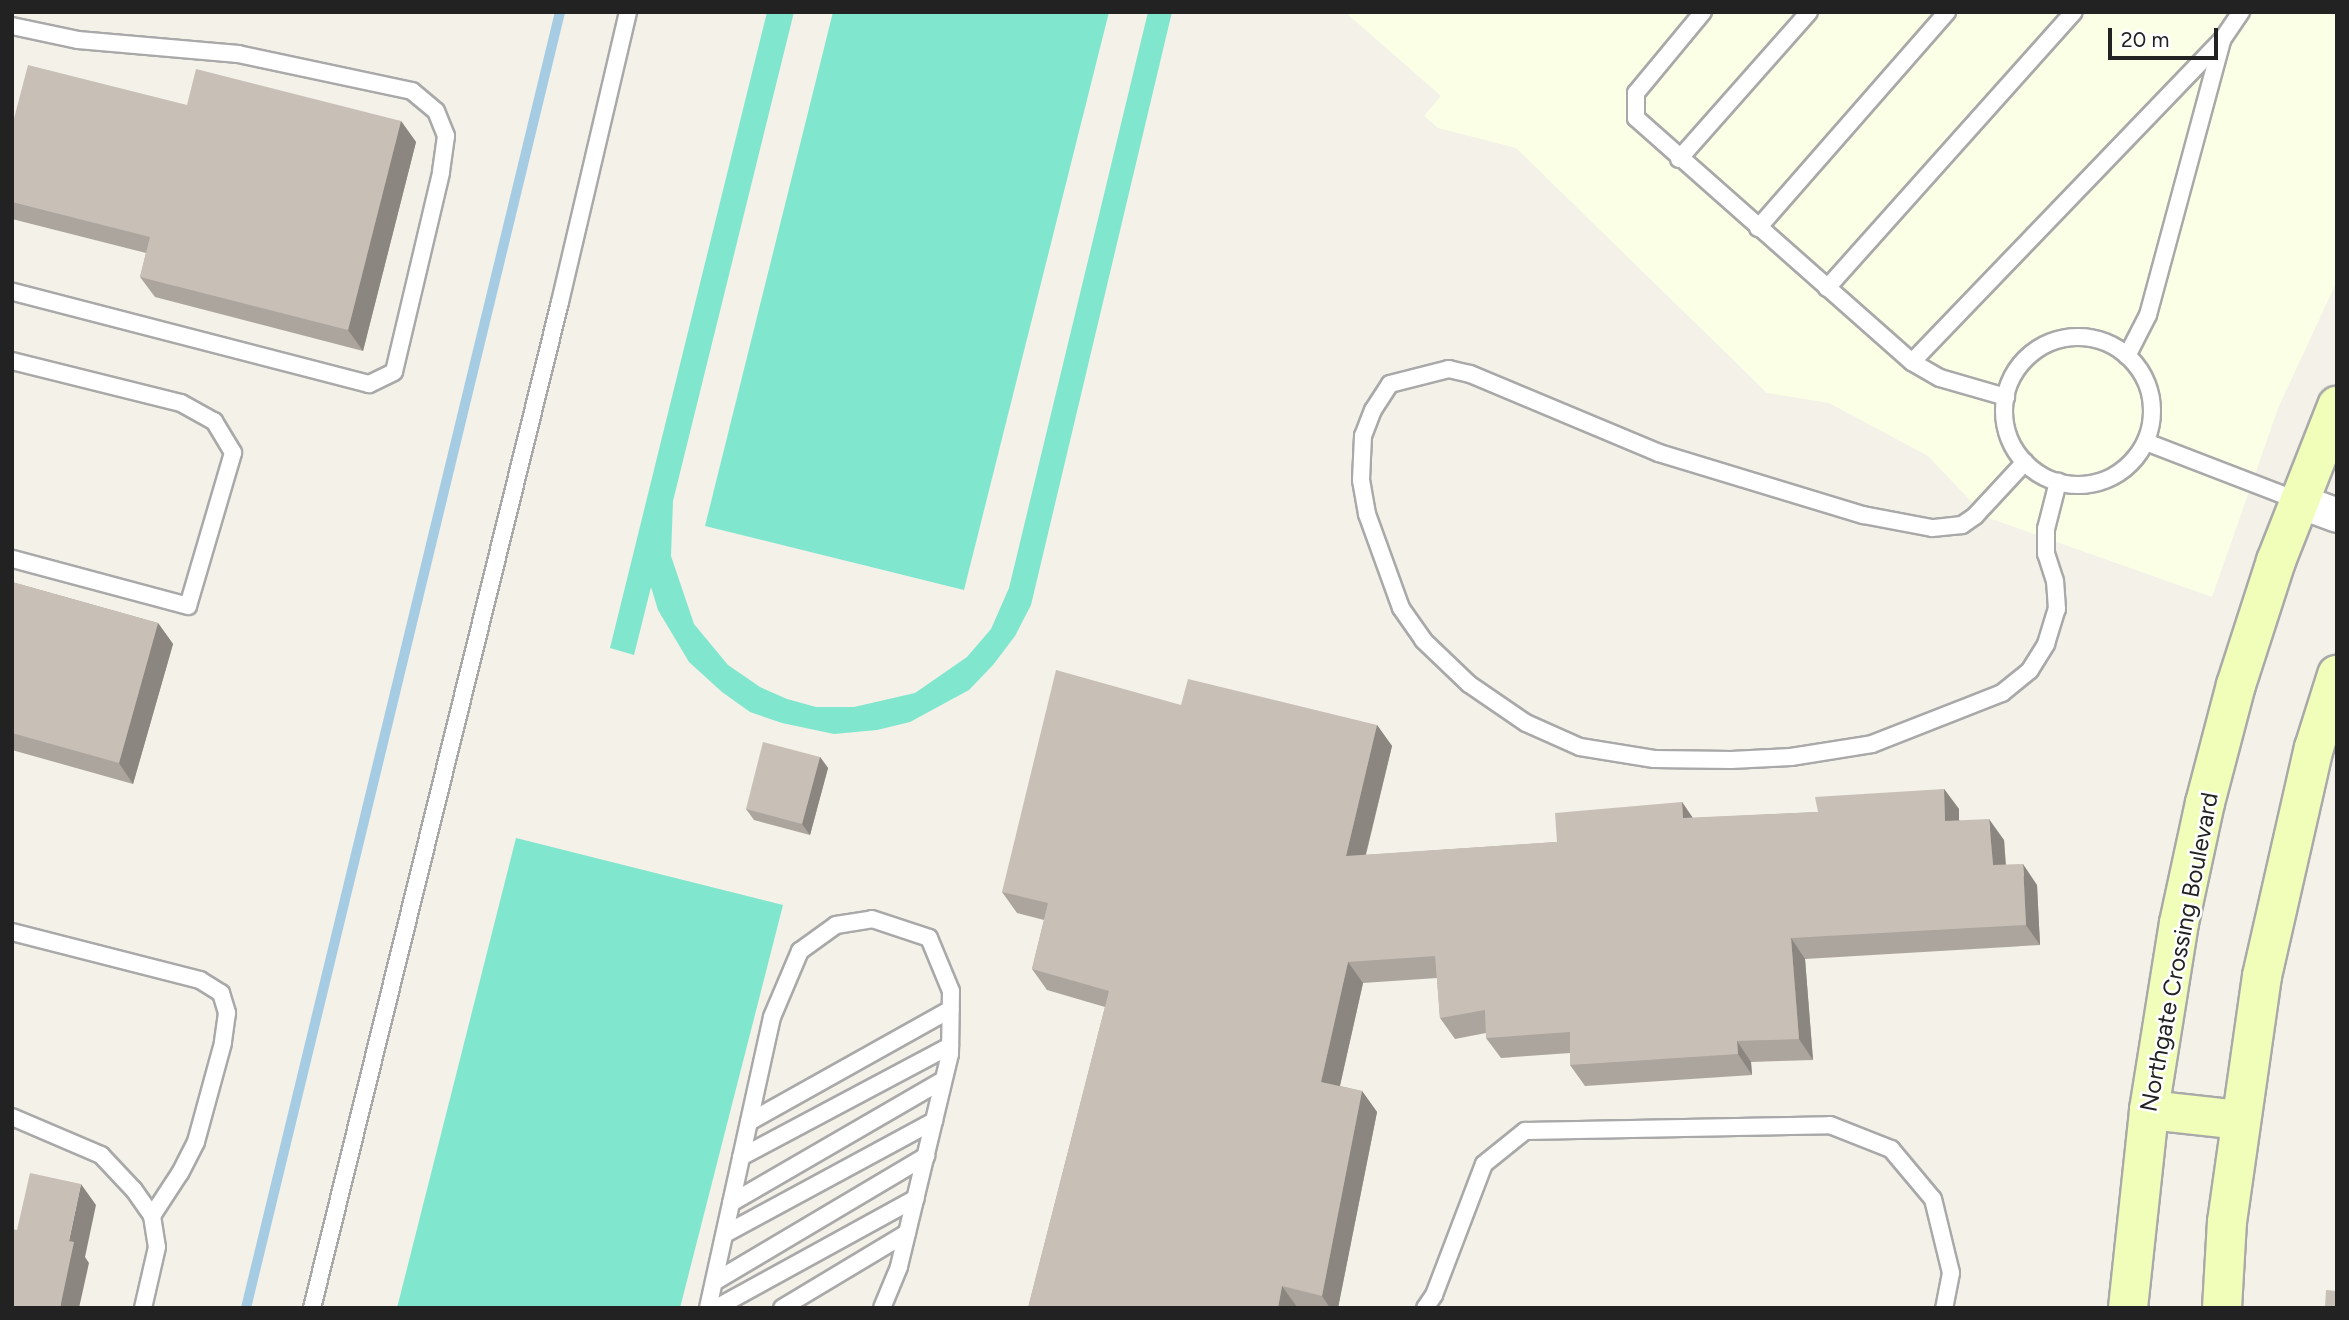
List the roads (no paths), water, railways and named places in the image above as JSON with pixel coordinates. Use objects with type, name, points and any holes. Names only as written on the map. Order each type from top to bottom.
[{"type":"main road","name":"Northgate Crossing Boulevard","points":[[2129,1308],[2148,1110],[2179,923],[2205,803],[2240,673],[2276,561],[2337,405]]},
{"type":"main road","points":[[2222,1308],[2227,1222],[2262,976],[2314,748],[2337,675]]},
{"type":"main road","points":[[2148,1110],[2240,1120]]},
{"type":"street","points":[[2299,501],[2337,515]]},
{"type":"lane","points":[[312,1308],[560,303],[628,12]]},
{"type":"lane","points":[[1703,12],[1636,93],[1636,118],[1679,159],[1912,362],[1940,378],[2006,397]]},
{"type":"lane","points":[[1679,159],[1809,12]]},
{"type":"lane","points":[[1758,228],[1947,12]]},
{"type":"lane","points":[[1827,288],[2074,12]]},
{"type":"lane","points":[[1912,362],[2222,40],[2241,12]]},
{"type":"lane","points":[[12,26],[78,40],[238,54],[412,92],[436,111],[446,136],[441,173],[394,372],[369,384],[12,292]]},
{"type":"lane","points":[[2127,356],[2148,315],[2222,40]]},
{"type":"lane","points":[[2067,338],[2092,338],[2115,347],[2127,356],[2148,384],[2153,408],[2150,432],[2139,454],[2122,472],[2099,483],[2075,485],[2058,482],[2030,469],[2015,450],[2005,427],[2006,397],[2011,380],[2024,360],[2044,345],[2067,338]]},
{"type":"lane","points":[[12,361],[181,403],[214,421],[233,453],[188,606],[12,559]]},
{"type":"lane","points":[[2025,462],[1975,516],[1962,525],[1933,528],[1863,515],[1672,457],[1470,374],[1449,369],[1390,384],[1373,410],[1363,436],[1361,480],[1367,514],[1401,608],[1423,640],[1469,684],[1526,723],[1580,747],[1654,759],[1731,760],[1791,757],[1871,744],[2002,693],[2030,670],[2046,644],[2057,609],[2055,582],[2046,554],[2046,529],[2058,482]]},
{"type":"lane","points":[[2146,442],[2299,501]]},
{"type":"lane","points":[[708,1308],[772,1017],[800,951],[836,925],[872,919],[929,939],[951,990],[950,1046],[943,1080],[899,1267],[882,1308]]},
{"type":"lane","points":[[12,932],[200,980],[221,993],[227,1013],[223,1043],[196,1142],[152,1216]]},
{"type":"lane","points":[[749,1122],[951,1009]]},
{"type":"lane","points":[[741,1157],[950,1046]]},
{"type":"lane","points":[[731,1203],[943,1080]]},
{"type":"lane","points":[[12,1117],[101,1155],[134,1190],[152,1216],[157,1247],[143,1308]]},
{"type":"lane","points":[[724,1234],[934,1121]]},
{"type":"lane","points":[[1426,1308],[1434,1295],[1484,1164],[1525,1131],[1830,1125],[1891,1149],[1933,1199],[1951,1273],[1944,1308]]},
{"type":"lane","points":[[714,1282],[926,1156]]},
{"type":"lane","points":[[716,1308],[916,1198]]},
{"type":"lane","points":[[782,1308],[907,1233]]},
{"type":"waterway","points":[[246,1308],[560,12]]}]
